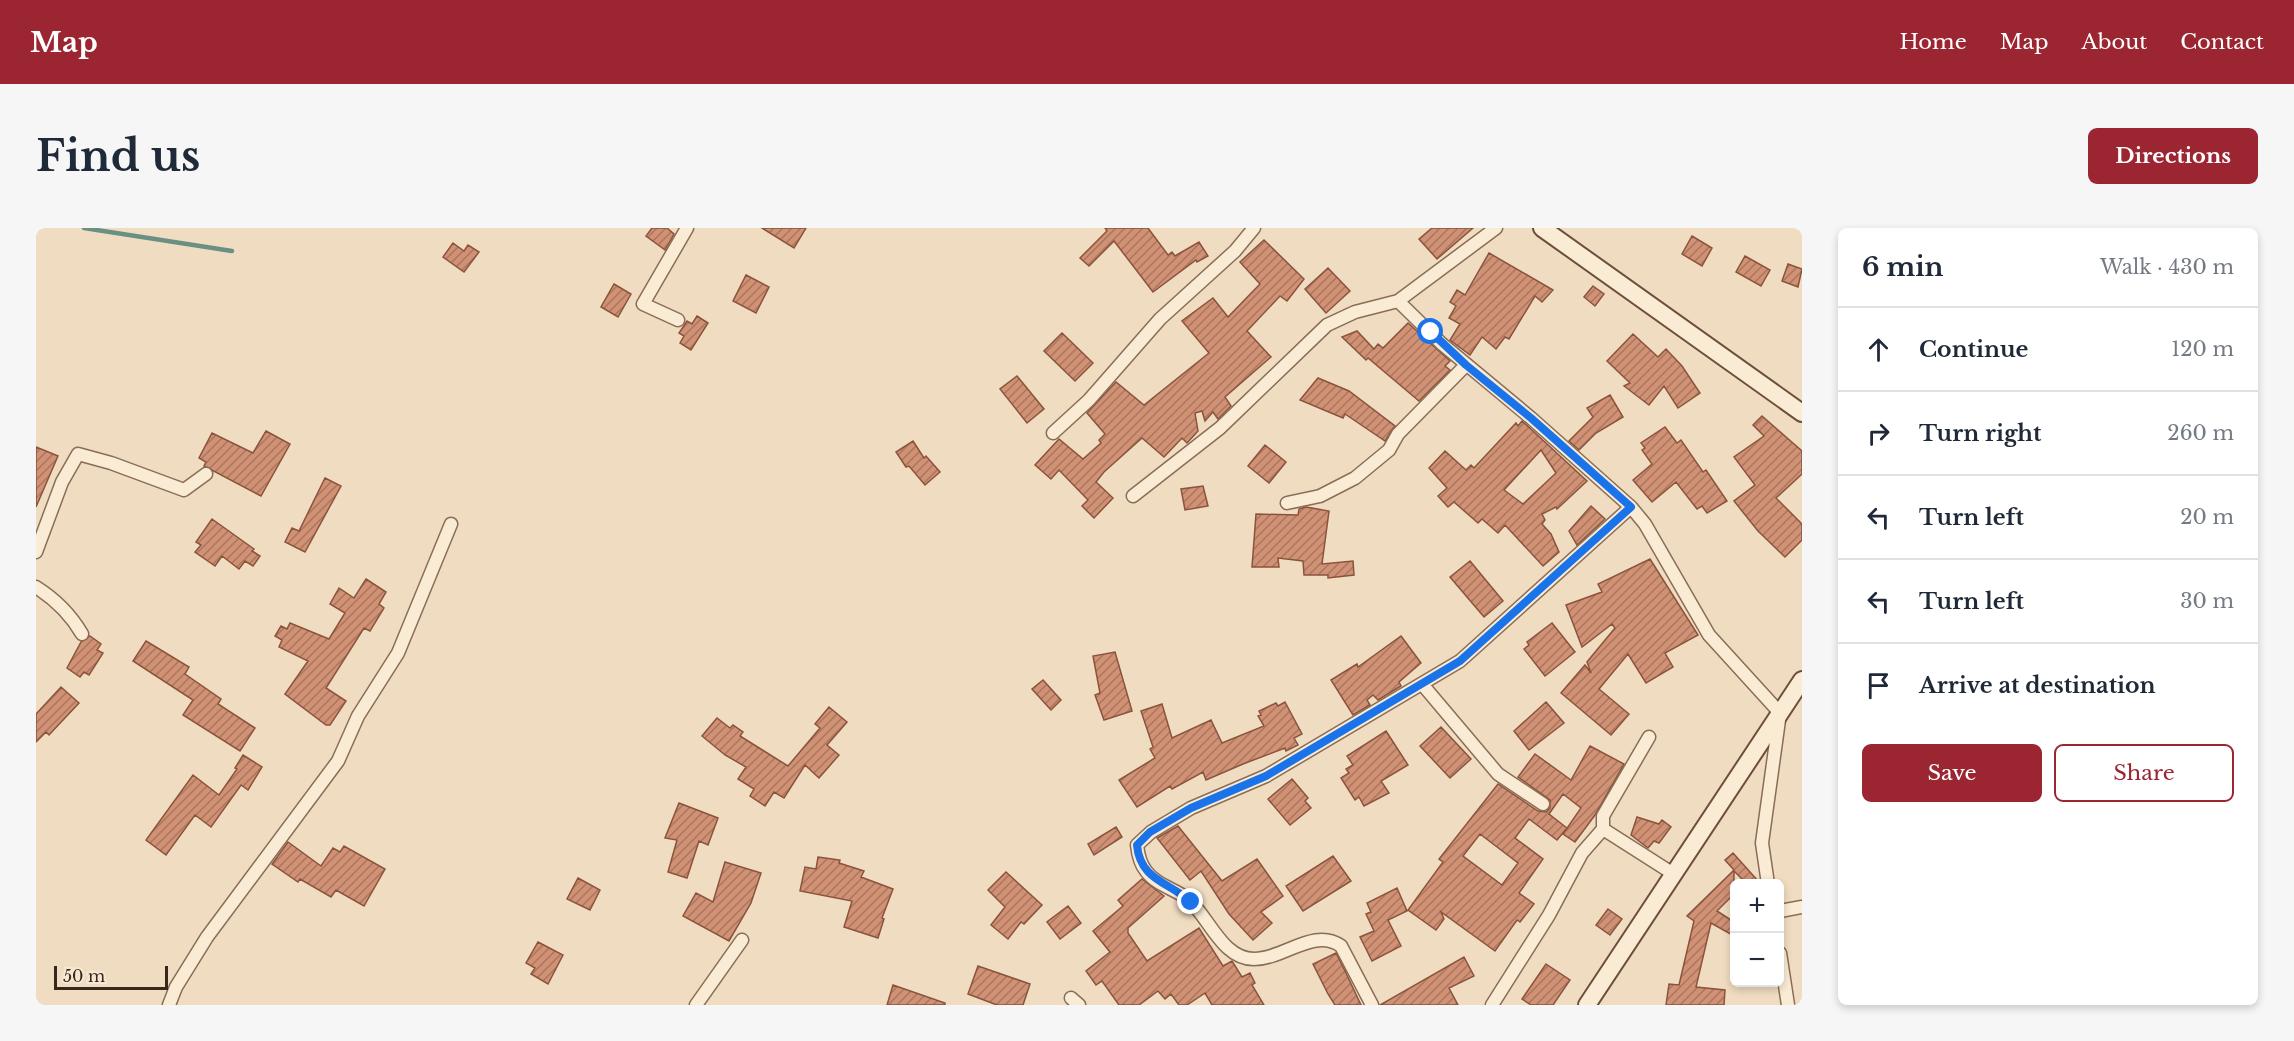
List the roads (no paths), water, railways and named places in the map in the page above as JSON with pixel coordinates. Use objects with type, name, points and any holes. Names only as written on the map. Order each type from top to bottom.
[{"type":"main road","points":[[1542,228],[1802,413]]},
{"type":"main road","points":[[1587,1005],[1672,873],[1802,680]]},
{"type":"street","points":[[678,320],[643,304],[687,228]]},
{"type":"street","points":[[1053,433],[1089,400],[1160,318],[1235,251],[1254,228]]},
{"type":"street","points":[[1133,496],[1220,428],[1327,326],[1355,312],[1398,300],[1496,228]]},
{"type":"street","points":[[1398,300],[1466,365],[1531,418],[1631,507],[1645,524],[1709,635],[1780,713],[1762,843],[1767,879]]},
{"type":"street","points":[[1287,503],[1320,496],[1355,478],[1389,450],[1398,434],[1466,365]]},
{"type":"street","points":[[36,552],[62,482],[78,454],[111,463],[184,490],[206,474]]},
{"type":"street","points":[[1372,1005],[1341,946],[1335,942],[1320,939],[1266,958],[1243,957],[1236,953],[1220,939],[1191,902],[1147,873],[1142,866],[1137,845],[1150,832],[1191,808],[1266,776],[1460,661],[1631,507]]},
{"type":"street","points":[[169,1005],[176,987],[207,936],[338,762],[358,716],[398,653],[451,524]]},
{"type":"street","points":[[36,587],[51,597],[75,621],[82,634]]},
{"type":"street","points":[[1422,684],[1498,774],[1543,804]]},
{"type":"street","points":[[1492,1005],[1549,915],[1582,853],[1603,829],[1604,816],[1649,737]]},
{"type":"street","points":[[1603,829],[1672,873]]},
{"type":"street","points":[[1784,910],[1802,907]]},
{"type":"street","points":[[696,1005],[741,940]]},
{"type":"street","points":[[1784,982],[1788,1005]]},
{"type":"waterway","points":[[84,228],[232,251]]}]
